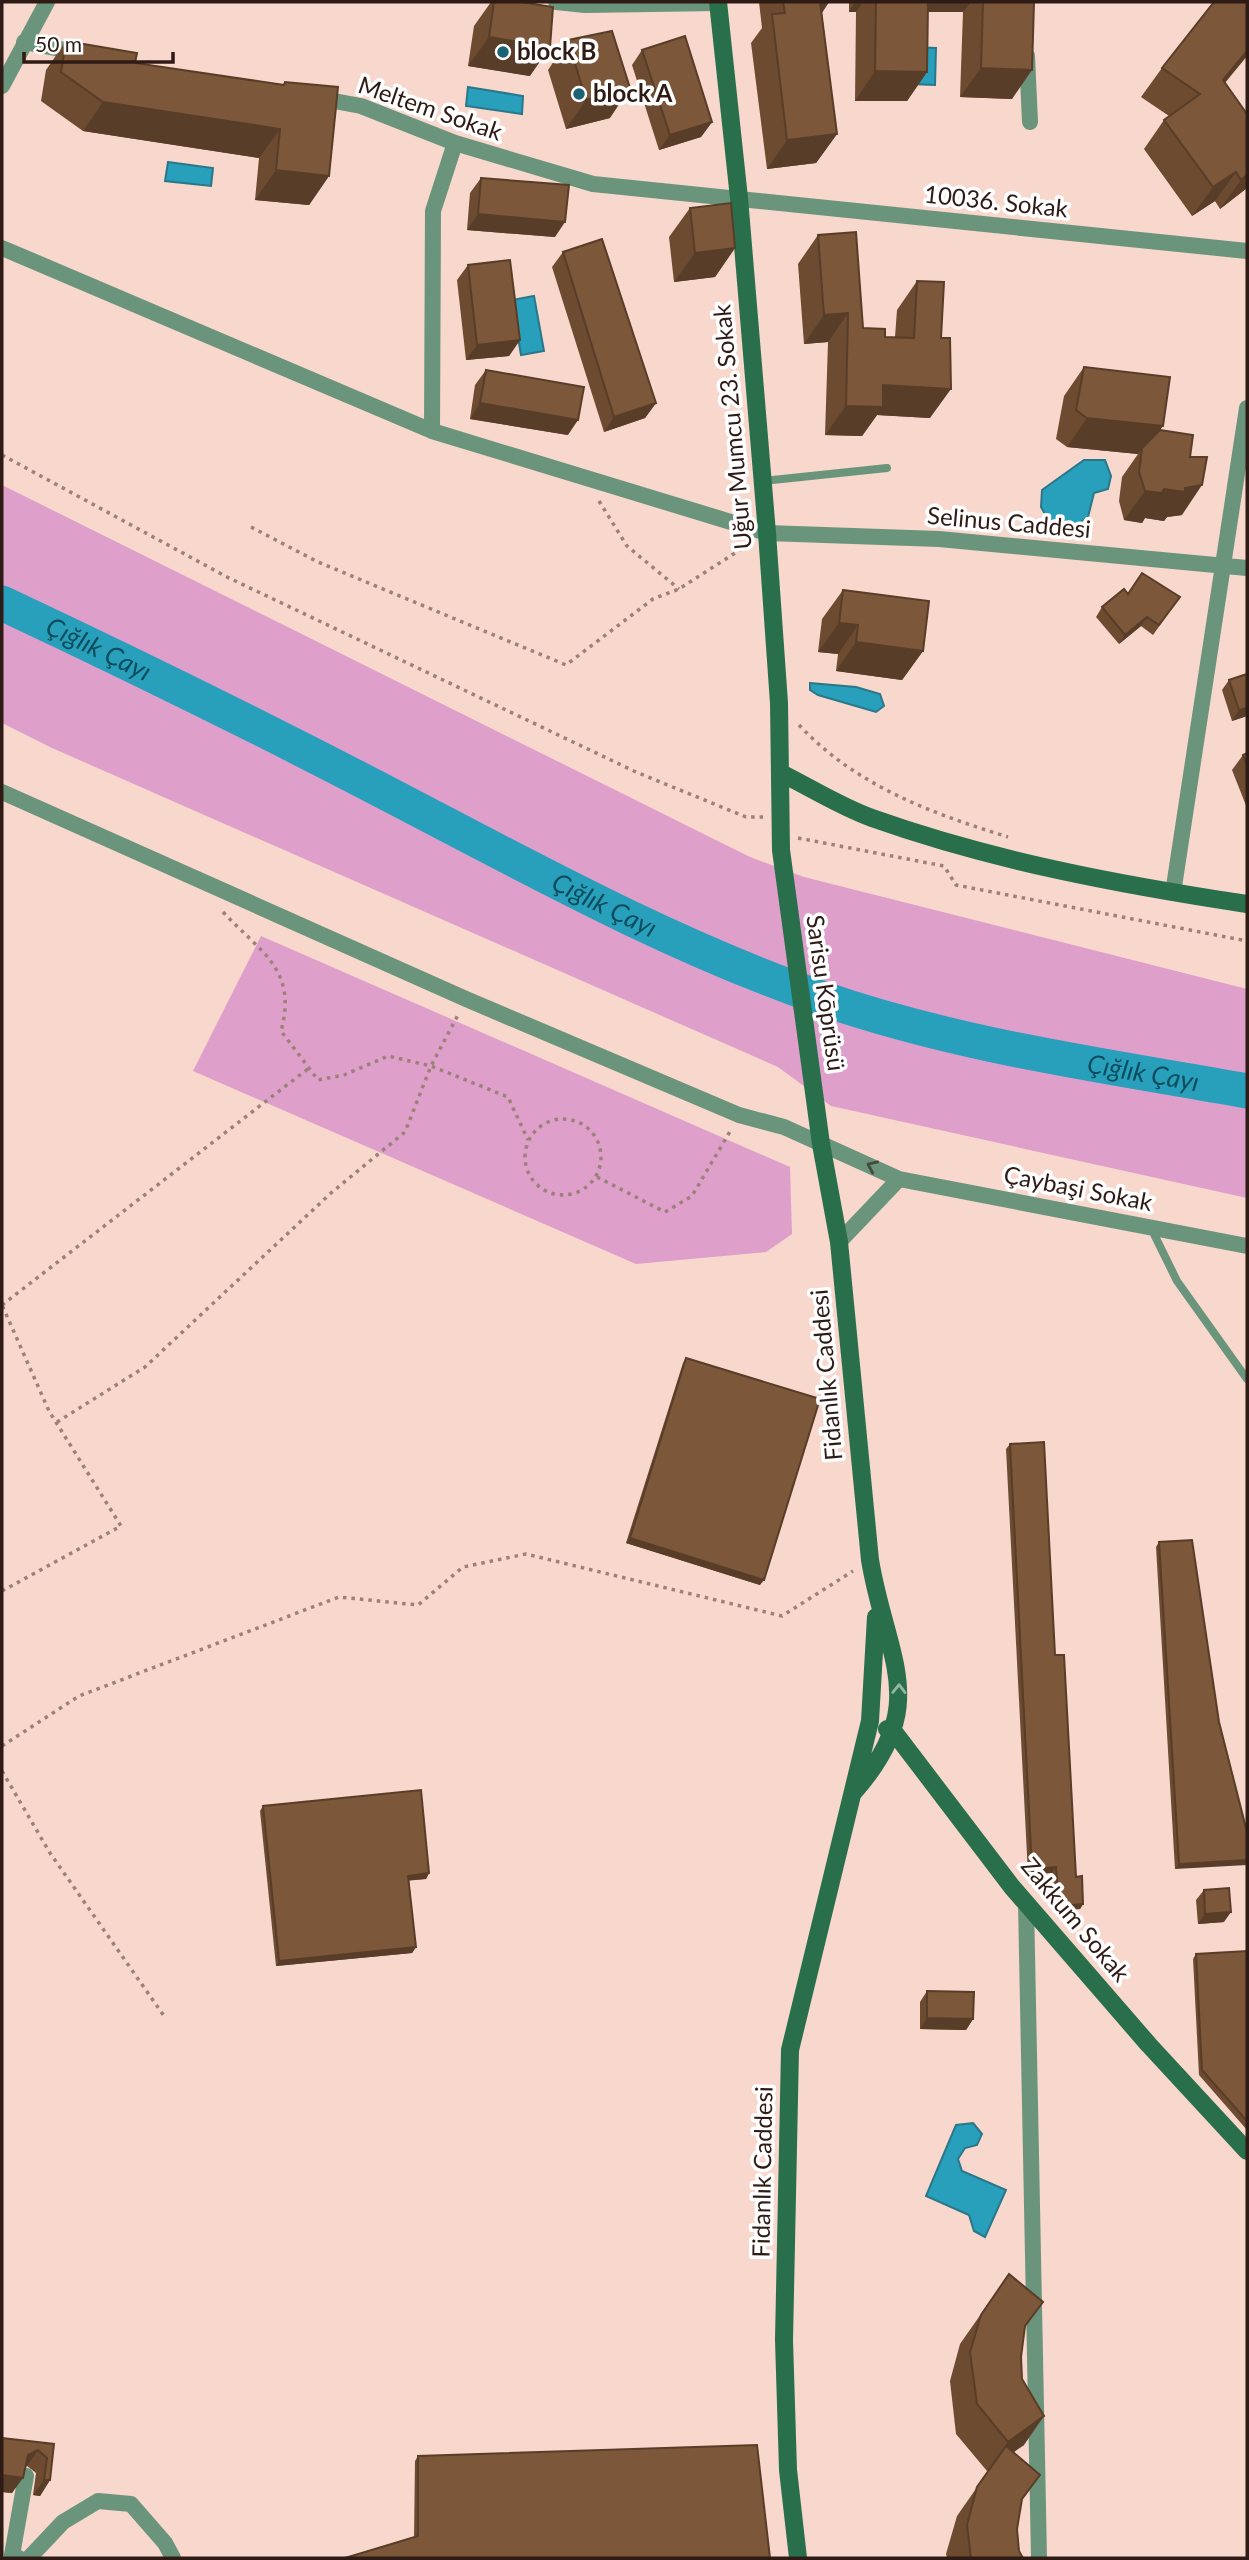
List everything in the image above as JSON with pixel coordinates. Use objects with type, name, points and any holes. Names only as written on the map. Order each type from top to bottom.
[{"type":"street","points":[[2,86],[47,2]]},
{"type":"street","points":[[556,2],[585,5],[718,2]]},
{"type":"street","name":"Uğur Mumcu 23. Sokak","points":[[718,2],[739,198],[767,533],[779,703],[781,843]]},
{"type":"street","points":[[1026,33],[1030,122]]},
{"type":"street","points":[[24,42],[91,55]]},
{"type":"street","name":"Meltem Sokak","points":[[307,96],[361,106],[455,143],[593,184],[739,198]]},
{"type":"street","points":[[432,431],[433,211],[455,143]]},
{"type":"street","name":"10036. Sokak","points":[[739,198],[1247,251]]},
{"type":"street","name":"Selinus Caddesi","points":[[2,248],[432,431],[767,533],[939,539],[1247,568]]},
{"type":"street","points":[[1173,893],[1247,408]]},
{"type":"street","points":[[781,773],[870,817],[1026,863],[1173,893],[1247,904]]},
{"type":"street","name":"Çaybaşi Sokak","points":[[2,792],[466,999],[739,1115],[784,1127],[899,1179],[1247,1246]]},
{"type":"street","name":"Sarisu Kōprüsü","points":[[781,843],[821,1144]]},
{"type":"street","name":"Fidanlık Caddesi","points":[[821,1144],[839,1242],[870,1560],[877,1603],[901,1684],[894,1732],[873,1770],[853,1793]]},
{"type":"street","points":[[839,1242],[899,1179]]},
{"type":"street","name":"Fidanlık Caddesi","points":[[798,2558],[788,2470],[784,2340],[790,2050],[870,1721],[877,1603]]},
{"type":"street","name":"Zakkum Sokak","points":[[870,1721],[894,1732],[1026,1903],[1149,2045],[1247,2151]]},
{"type":"street","points":[[1026,1903],[1039,2558]]},
{"type":"street","points":[[19,2558],[12,2555],[26,2476]]},
{"type":"street","points":[[29,2558],[63,2522],[97,2501],[131,2504],[165,2543],[173,2558]]},
{"type":"lane","points":[[763,481],[887,468]]},
{"type":"lane","points":[[1149,1226],[1177,1281],[1247,1379]]},
{"type":"path","points":[[2,454],[227,577],[636,772],[747,817],[781,818]]},
{"type":"path","points":[[585,479],[627,546],[678,589]]},
{"type":"path","points":[[251,527],[318,562],[566,665],[653,599],[678,589],[767,533]]},
{"type":"path","points":[[779,703],[802,729],[876,787],[946,817],[1012,838]]},
{"type":"path","points":[[781,843],[944,866],[956,885],[1247,941]]},
{"type":"path","points":[[218,906],[261,947],[279,972],[288,1006],[281,1031],[318,1080],[344,1075],[388,1056],[431,1066],[508,1097],[528,1140]]},
{"type":"path","points":[[57,1422],[145,1367],[331,1193],[405,1132],[431,1066],[466,999]]},
{"type":"path","points":[[2,1591],[121,1526],[57,1422],[2,1305],[309,1068]]},
{"type":"path","points":[[597,1177],[665,1212],[692,1196],[739,1115]]},
{"type":"path","points":[[557,1119],[581,1124],[598,1141],[601,1165],[597,1177],[576,1194],[550,1194],[530,1178],[525,1166],[528,1140],[535,1130],[557,1119]]},
{"type":"path","points":[[2,1746],[79,1696],[339,1597],[418,1605],[463,1567],[526,1554],[782,1616],[870,1560]]},
{"type":"path","points":[[2,1770],[50,1853],[164,2016]]},
{"type":"shaded area","points":[[2,485],[750,857],[804,877],[1247,989],[1247,1198],[831,1106],[778,1067],[52,748],[2,723]]},
{"type":"shaded area","points":[[261,936],[790,1167],[792,1234],[766,1252],[636,1264],[193,1071]]},
{"type":"water","points":[[911,47],[936,48],[935,85],[910,84]]},
{"type":"water","points":[[468,87],[523,96],[522,114],[466,106]]},
{"type":"water","points":[[168,162],[213,168],[211,186],[165,181]]},
{"type":"water","points":[[534,296],[544,351],[521,355],[512,300]]},
{"type":"water","points":[[1084,460],[1105,460],[1111,476],[1108,489],[1094,493],[1088,517],[1072,528],[1050,523],[1041,507],[1042,490]]},
{"type":"water","points":[[810,683],[856,687],[880,694],[884,706],[876,712],[818,695],[810,690]]},
{"type":"water","points":[[973,2123],[982,2134],[977,2145],[965,2148],[958,2159],[962,2171],[1006,2190],[985,2237],[974,2231],[969,2215],[926,2196],[956,2125]]},
{"type":"building","points":[[494,2],[521,2],[553,7],[550,47],[489,37]]},
{"type":"building","points":[[783,2],[820,2],[837,134],[787,140],[772,14],[785,13]]},
{"type":"building","points":[[876,2],[928,2],[927,72],[875,71]]},
{"type":"building","points":[[983,2],[1034,2],[1032,70],[981,68]]},
{"type":"building","points":[[1214,2],[1247,2],[1247,51],[1223,80],[1247,114],[1247,175],[1241,180],[1236,172],[1213,187],[1164,120],[1200,94],[1162,68]]},
{"type":"building","points":[[612,31],[630,88],[586,100],[568,40]]},
{"type":"building","points":[[685,36],[712,122],[670,135],[642,50]]},
{"type":"building","points":[[66,41],[137,53],[135,63],[284,85],[285,82],[338,87],[329,176],[276,170],[280,129],[103,102],[61,72]]},
{"type":"building","points":[[481,178],[569,185],[565,222],[478,214]]},
{"type":"building","points":[[731,203],[735,248],[695,253],[690,208]]},
{"type":"building","points":[[856,232],[863,328],[885,329],[885,337],[914,338],[917,281],[944,282],[941,338],[950,338],[951,389],[883,385],[883,407],[846,406],[848,313],[824,315],[818,235]]},
{"type":"building","points":[[602,239],[656,403],[614,417],[563,252]]},
{"type":"building","points":[[510,260],[520,340],[477,345],[468,265]]},
{"type":"building","points":[[1084,367],[1170,377],[1163,426],[1087,418],[1076,410]]},
{"type":"building","points":[[486,370],[584,387],[578,420],[480,403]]},
{"type":"building","points":[[1160,430],[1193,435],[1190,457],[1207,457],[1202,485],[1185,488],[1185,492],[1164,489],[1162,493],[1145,491],[1139,472],[1142,448]]},
{"type":"building","points":[[1142,573],[1180,597],[1159,625],[1147,617],[1125,635],[1102,607],[1124,589],[1128,594]]},
{"type":"building","points":[[843,590],[929,601],[923,651],[856,642],[858,625],[839,623]]},
{"type":"building","points":[[1247,674],[1247,708],[1239,710],[1229,680]]},
{"type":"building","points":[[686,1358],[820,1399],[764,1580],[630,1538]]},
{"type":"building","points":[[1044,1442],[1055,1655],[1064,1655],[1076,1877],[1082,1876],[1083,1904],[1059,1906],[1056,1867],[1032,1869],[1010,1444]]},
{"type":"building","points":[[1192,1540],[1219,1722],[1247,1832],[1247,1860],[1179,1864],[1159,1542]]},
{"type":"building","points":[[421,1790],[429,1873],[408,1876],[416,1947],[279,1961],[263,1806]]},
{"type":"building","points":[[1229,1888],[1231,1912],[1205,1914],[1204,1890]]},
{"type":"building","points":[[1247,1951],[1247,2121],[1202,2070],[1196,1954]]},
{"type":"building","points":[[927,1991],[974,1992],[973,2019],[927,2018]]},
{"type":"building","points":[[1009,2274],[1043,2302],[1025,2326],[1021,2357],[1022,2379],[1044,2416],[1008,2442],[977,2404],[970,2352],[981,2315]]},
{"type":"building","points":[[2,2438],[54,2444],[50,2480],[44,2480],[47,2458],[38,2450],[28,2455],[23,2478],[2,2475]]},
{"type":"building","points":[[757,2445],[770,2558],[345,2558],[418,2536],[418,2456]]},
{"type":"building","points":[[1006,2446],[1040,2475],[1022,2499],[1017,2529],[1019,2551],[1023,2558],[971,2558],[967,2525],[977,2487]]},
{"type":"waterway","name":"Çığlık Çayı","points":[[2,603],[249,723],[603,905],[763,976],[818,997],[924,1029],[1031,1053],[1247,1091]]},
{"type":"place","name":"block B","points":[[503,52]]},
{"type":"place","name":"block A","points":[[579,94]]}]
